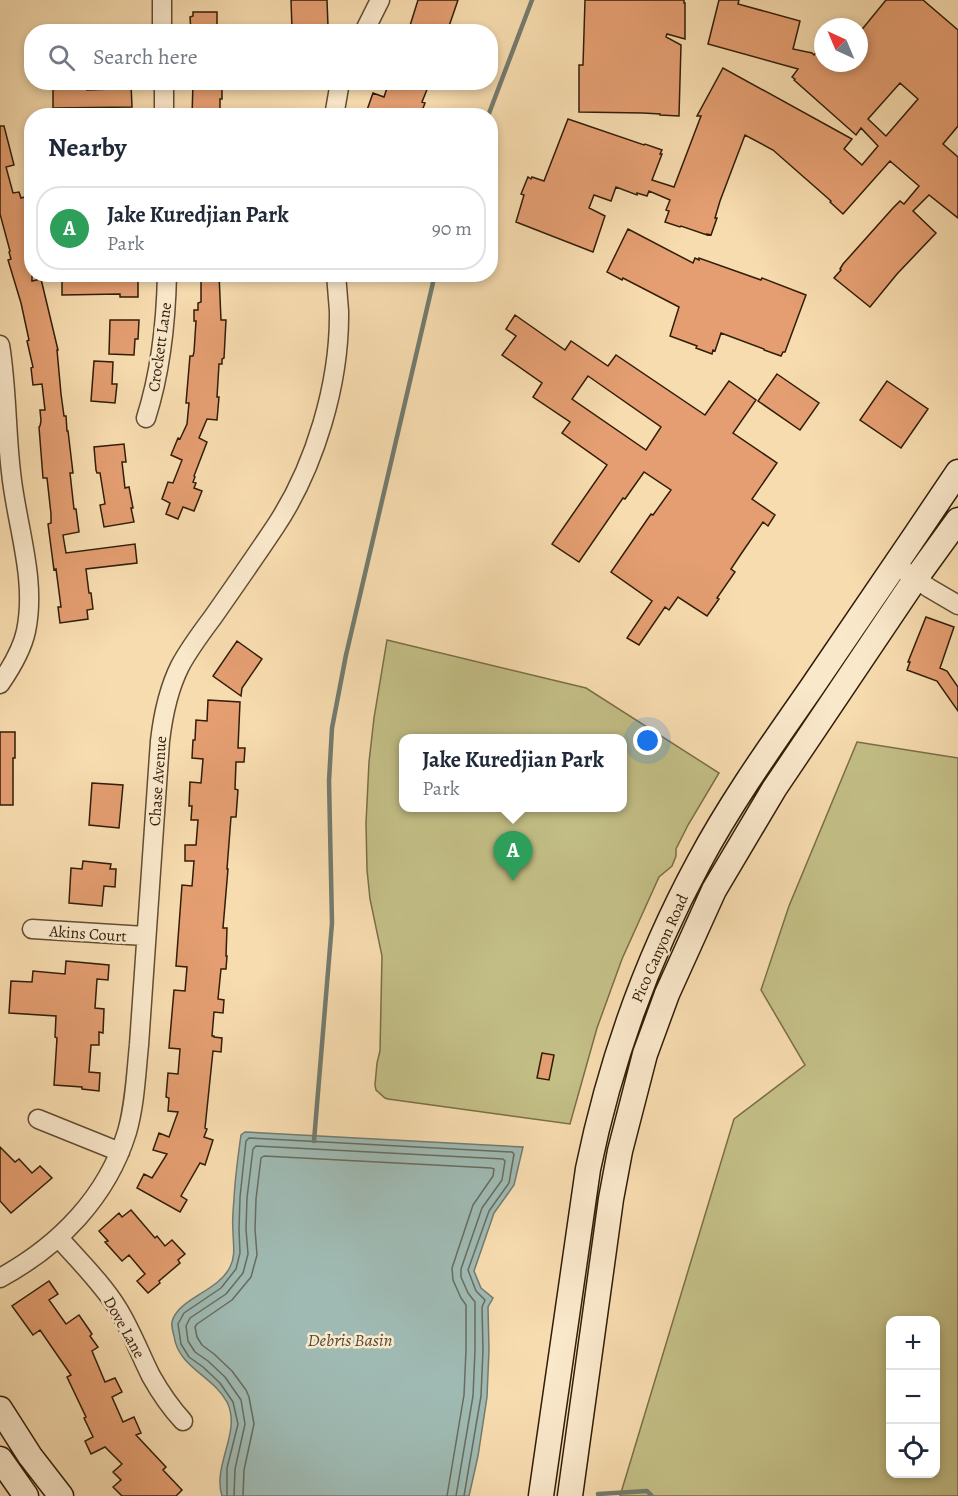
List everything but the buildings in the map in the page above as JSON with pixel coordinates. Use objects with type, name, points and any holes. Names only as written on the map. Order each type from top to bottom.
[{"type":"main road","name":"Pico Canyon Road","points":[[541,1496],[595,1133],[626,1029],[647,971],[706,850],[758,765],[958,472]]},
{"type":"main road","name":"Pico Canyon Road","points":[[570,1496],[611,1198],[620,1151],[645,1054],[667,994],[714,890],[768,799],[916,578],[958,520]]},
{"type":"main road","points":[[0,1409],[30,1456],[61,1496]]},
{"type":"main road","points":[[0,1459],[26,1496]]},
{"type":"street","points":[[162,0],[162,24]]},
{"type":"street","points":[[368,24],[380,0]]},
{"type":"street","points":[[164,90],[164,108]]},
{"type":"street","points":[[335,108],[339,90]]},
{"type":"street","name":"Crockett Lane","points":[[146,418],[162,352],[166,282]]},
{"type":"street","name":"Chase Avenue","points":[[0,1278],[19,1268],[59,1238],[79,1217],[108,1177],[120,1152],[131,1113],[135,1087],[163,715],[180,666],[277,524],[306,470],[321,426],[334,369],[339,311],[337,282]]},
{"type":"street","points":[[0,345],[5,373],[11,476],[28,578],[29,608],[26,632],[19,651],[0,684]]},
{"type":"street","points":[[895,565],[958,605]]},
{"type":"street","name":"Akins Court","points":[[32,929],[145,936]]},
{"type":"street","points":[[38,1119],[120,1152]]},
{"type":"street","name":"Dove Lane","points":[[59,1238],[117,1307],[129,1327],[150,1374],[171,1408],[183,1421]]},
{"type":"shaded area","points":[[387,640],[586,688],[719,773],[688,825],[676,849],[672,866],[659,877],[622,959],[597,1028],[570,1124],[388,1099],[376,1090],[380,1051],[382,956],[370,899],[367,870],[366,823],[369,762]]},
{"type":"shaded area","points":[[857,742],[958,758],[958,1496],[620,1496],[734,1119],[805,1065],[761,990],[789,906]]},
{"type":"water","name":"Debris Basin","points":[[245,1132],[523,1147],[514,1185],[494,1213],[474,1271],[481,1288],[493,1298],[488,1307],[487,1397],[469,1496],[222,1496],[221,1472],[229,1437],[231,1413],[221,1393],[182,1356],[177,1347],[172,1324],[175,1314],[225,1275],[232,1263],[236,1175],[241,1135]]},
{"type":"waterway","points":[[498,90],[532,0]]},
{"type":"waterway","points":[[491,108],[498,90]]},
{"type":"waterway","points":[[314,1141],[332,923],[329,781],[332,728],[346,655],[433,282]]},
{"type":"waterway","points":[[598,1494],[647,1491],[652,1496]]},
{"type":"place","name":"Jake Kuredjian Park","points":[[513,881]]}]
